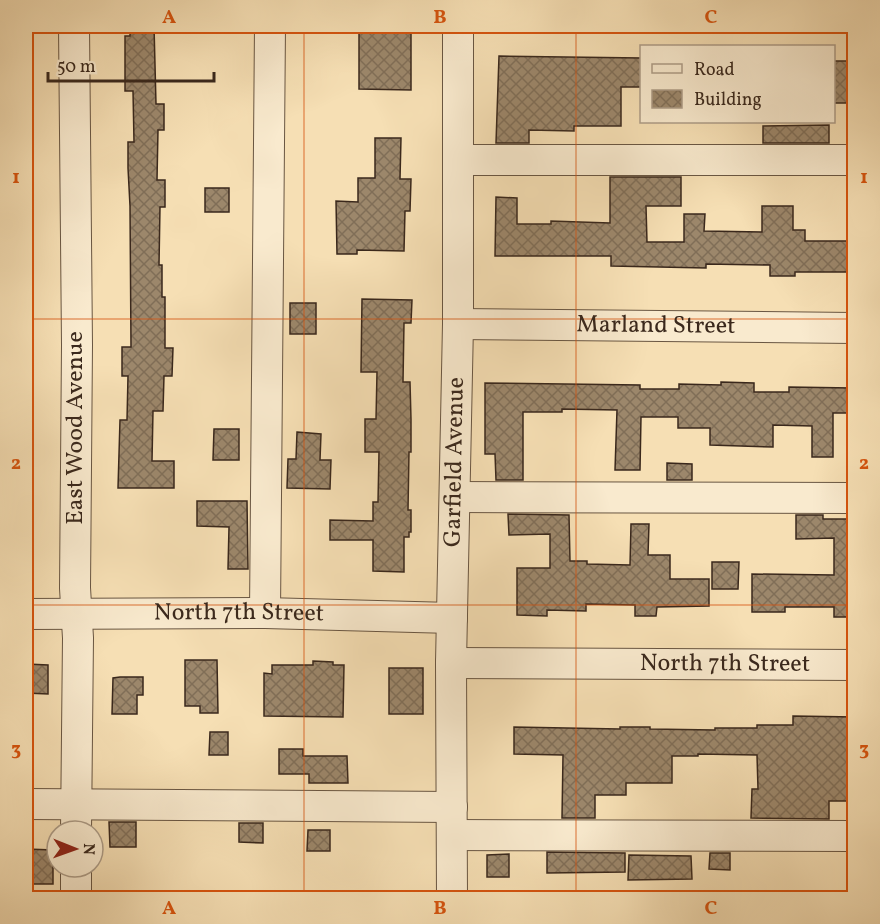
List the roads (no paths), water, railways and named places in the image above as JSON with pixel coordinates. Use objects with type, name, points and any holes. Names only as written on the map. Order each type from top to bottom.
[{"type":"street","name":"East Wood Avenue","points":[[75,26],[77,345],[75,614],[78,638],[75,818]]},
{"type":"street","points":[[265,613],[270,26]]},
{"type":"street","name":"Garfield Avenue","points":[[452,898],[451,663],[456,497],[459,26]]},
{"type":"street","points":[[459,160],[855,160]]},
{"type":"street","name":"Marland Street","points":[[458,324],[855,328]]},
{"type":"street","points":[[456,497],[855,498]]},
{"type":"street","name":"North 7th Street","points":[[26,614],[265,613],[452,618]]},
{"type":"street","name":"North 7th Street","points":[[451,663],[855,665]]},
{"type":"street","points":[[26,804],[75,818],[452,821],[855,836]]},
{"type":"street","points":[[76,879],[76,898]]}]
